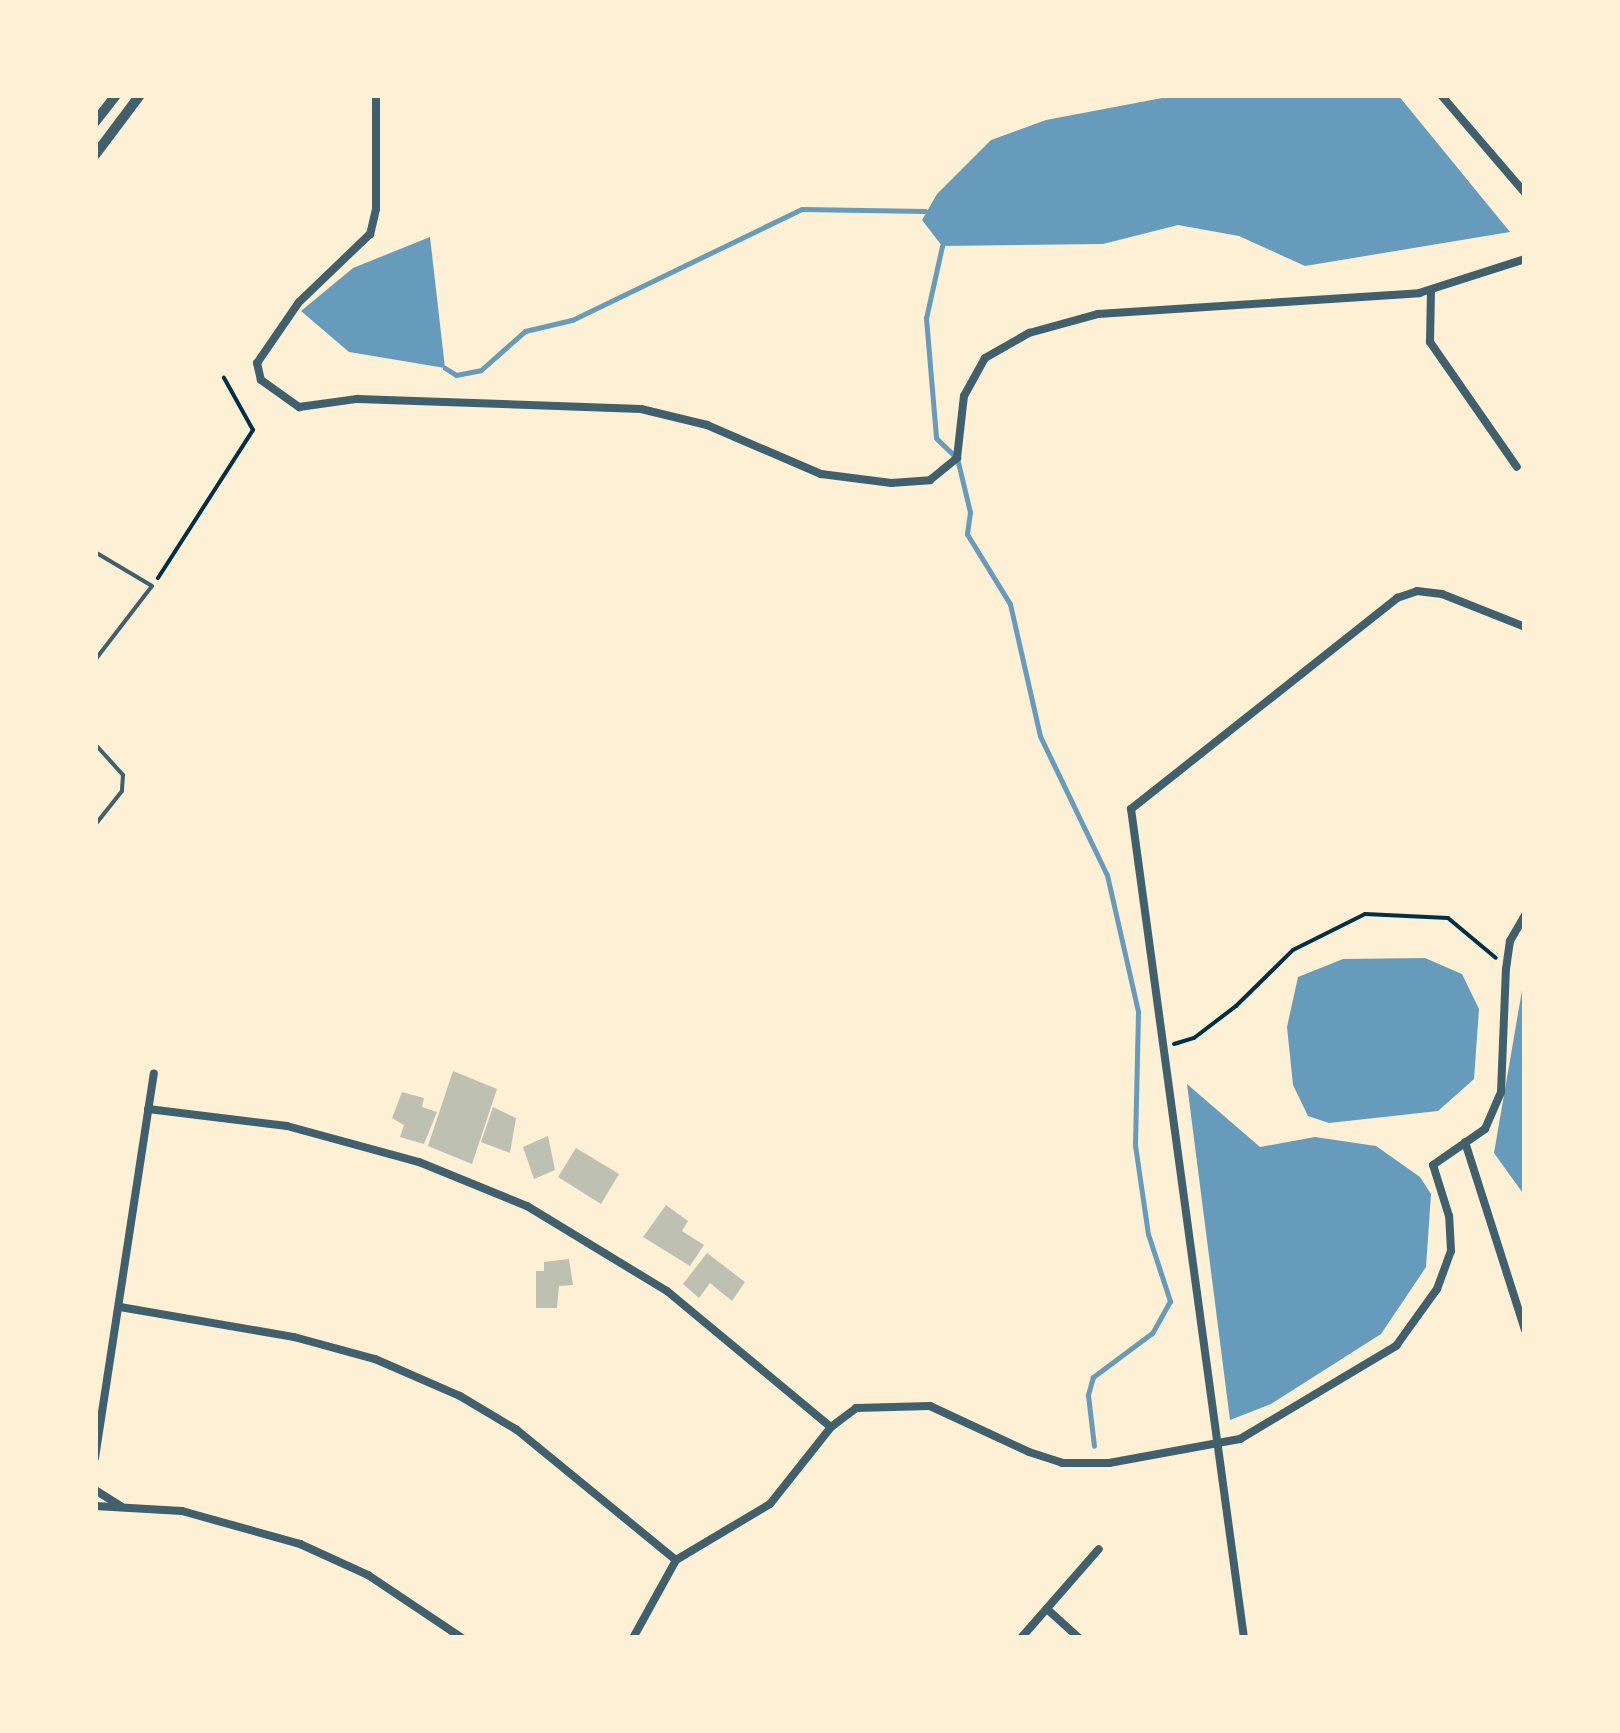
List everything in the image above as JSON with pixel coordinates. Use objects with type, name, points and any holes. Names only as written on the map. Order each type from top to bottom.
[{"type":"street","points":[[95,122],[116,95]]},
{"type":"street","points":[[95,155],[140,95]]},
{"type":"street","points":[[376,95],[376,209],[370,234],[298,302],[256,362],[261,380],[298,407],[357,399],[641,409],[707,425],[822,474],[891,483],[930,480],[957,458],[964,396],[985,358],[1028,332],[1098,314],[1431,290],[1525,259]]},
{"type":"street","points":[[1441,95],[1525,193]]},
{"type":"street","points":[[1431,290],[1430,342],[1517,467]]},
{"type":"street","points":[[1244,1638],[1214,1444],[1131,809],[1397,598],[1417,591],[1442,594],[1525,627]]},
{"type":"street","points":[[633,1638],[676,1560],[770,1504],[830,1427],[856,1408],[886,1403],[930,1406],[1062,1462],[1109,1463],[1240,1439],[1396,1346],[1437,1289],[1451,1251],[1450,1216],[1433,1165],[1485,1130],[1501,1092],[1506,968],[1510,942],[1525,915]]},
{"type":"street","points":[[95,1458],[154,1072]]},
{"type":"street","points":[[148,1108],[287,1126],[418,1162],[527,1206],[667,1290],[830,1427]]},
{"type":"street","points":[[1465,1142],[1525,1330]]},
{"type":"street","points":[[120,1307],[294,1336],[374,1359],[460,1396],[517,1430],[676,1560]]},
{"type":"street","points":[[95,1490],[121,1506]]},
{"type":"street","points":[[95,1506],[182,1511],[300,1544],[368,1576],[462,1638]]},
{"type":"street","points":[[1021,1638],[1099,1549]]},
{"type":"street","points":[[1047,1610],[1079,1638]]},
{"type":"lane","points":[[95,552],[152,586],[95,660]]},
{"type":"lane","points":[[95,744],[124,775],[122,791],[95,825]]},
{"type":"path","points":[[152,586],[253,430],[247,408],[224,378]]},
{"type":"path","points":[[1178,1044],[1236,1006],[1293,950],[1365,914],[1448,918],[1506,968]]},
{"type":"water","points":[[1178,95],[1398,95],[1510,232],[1305,266],[1239,236],[1178,225],[1103,244],[942,246],[922,220],[937,194],[991,140],[1046,120]]},
{"type":"water","points":[[430,237],[445,368],[349,352],[301,311],[353,268]]},
{"type":"water","points":[[1425,958],[1462,974],[1479,1009],[1474,1079],[1438,1111],[1329,1123],[1308,1116],[1293,1085],[1287,1027],[1298,977],[1343,959]]},
{"type":"water","points":[[1525,973],[1525,1196],[1494,1153]]},
{"type":"water","points":[[1187,1084],[1260,1147],[1315,1137],[1376,1146],[1420,1177],[1431,1194],[1426,1267],[1381,1334],[1271,1404],[1230,1420]]},
{"type":"building","points":[[453,1071],[497,1089],[472,1164],[428,1146]]},
{"type":"building","points":[[402,1092],[424,1098],[422,1107],[437,1112],[424,1144],[400,1137],[404,1125],[392,1118]]},
{"type":"building","points":[[493,1107],[516,1118],[510,1153],[481,1142]]},
{"type":"building","points":[[548,1136],[555,1170],[534,1179],[523,1147]]},
{"type":"building","points":[[576,1148],[619,1174],[601,1204],[558,1177]]},
{"type":"building","points":[[666,1205],[688,1221],[682,1231],[704,1245],[690,1266],[643,1237]]},
{"type":"building","points":[[707,1253],[745,1282],[732,1301],[710,1283],[699,1298],[683,1284]]},
{"type":"building","points":[[569,1259],[573,1285],[559,1286],[557,1308],[536,1308],[536,1271],[544,1271],[544,1262]]},
{"type":"waterway","points":[[445,368],[456,375],[481,370],[525,331],[572,320],[802,209],[925,211]]},
{"type":"waterway","points":[[942,246],[926,318],[936,438],[957,458],[970,512],[967,534],[1010,604],[1040,736],[1107,875],[1138,1012],[1135,1145],[1148,1234],[1170,1301],[1152,1333],[1093,1377],[1088,1395],[1094,1446]]}]
